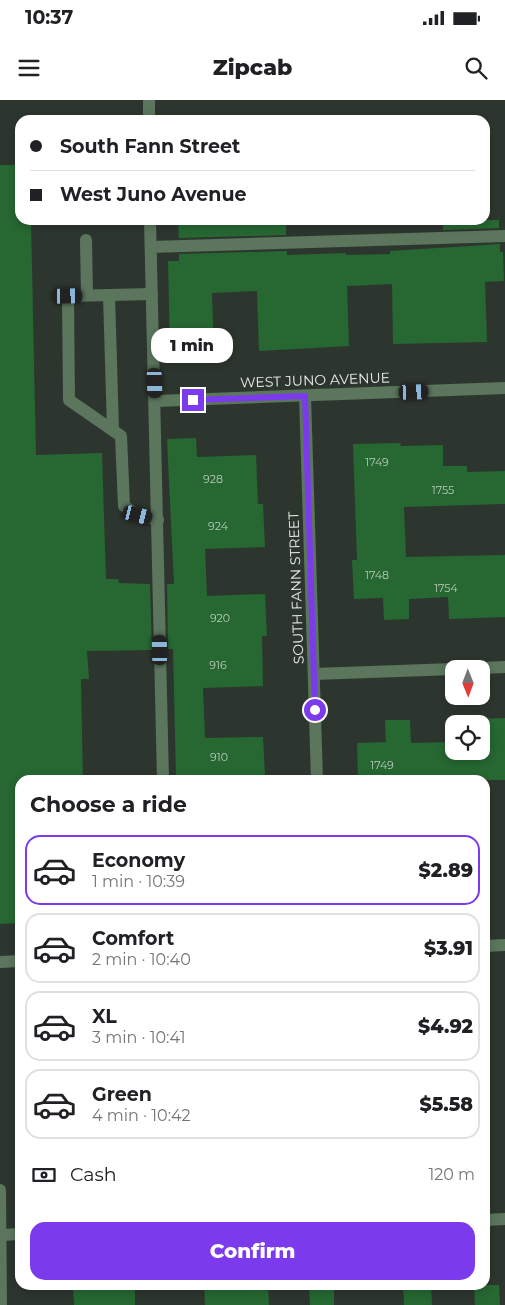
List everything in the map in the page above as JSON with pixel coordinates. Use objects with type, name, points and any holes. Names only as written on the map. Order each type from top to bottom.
[{"type":"street","points":[[149,100],[149,115]]},
{"type":"street","points":[[150,225],[156,401],[163,775]]},
{"type":"street","points":[[151,247],[505,236]]},
{"type":"street","points":[[86,240],[88,295]]},
{"type":"street","points":[[152,294],[68,296],[69,400],[121,436],[124,506],[138,515],[158,520]]},
{"type":"street","points":[[109,295],[112,430]]},
{"type":"street","name":"WEST JUNO AVENUE","points":[[156,401],[505,388]]},
{"type":"street","name":"SOUTH FANN STREET","points":[[305,396],[317,775]]},
{"type":"street","points":[[490,668],[505,667]]},
{"type":"street","points":[[314,674],[445,669]]},
{"type":"street","points":[[490,946],[505,945]]},
{"type":"street","points":[[0,962],[15,961]]},
{"type":"street","points":[[0,1190],[2,1235],[1,1305]]},
{"type":"street","points":[[490,1220],[505,1219]]},
{"type":"street","points":[[2,1235],[15,1234]]},
{"type":"building","points":[[0,165],[15,165],[15,225],[31,225],[36,455],[102,453],[106,579],[118,579],[119,583],[150,584],[152,650],[87,651],[89,679],[81,679],[83,775],[15,775],[15,923],[0,924]]},
{"type":"building","points":[[490,220],[499,220],[499,228],[443,230],[443,225],[490,225]]},
{"type":"building","points":[[178,225],[286,225],[286,235],[179,238]]},
{"type":"building","points":[[500,244],[500,252],[503,252],[504,281],[485,282],[487,342],[393,344],[392,284],[347,286],[349,346],[259,351],[257,291],[212,293],[214,353],[170,354],[168,261],[179,261],[179,254],[287,251],[287,255],[390,254],[390,251]]},
{"type":"building","points":[[196,438],[197,457],[256,455],[258,504],[263,504],[265,547],[205,549],[207,596],[265,594],[267,636],[262,636],[263,686],[203,688],[205,738],[263,737],[265,775],[176,775],[173,649],[168,649],[167,584],[174,584],[167,439]]},
{"type":"building","points":[[400,443],[401,446],[443,445],[443,466],[467,466],[467,472],[505,471],[505,504],[404,507],[406,557],[505,555],[505,617],[449,619],[448,597],[409,599],[409,619],[384,620],[383,598],[354,599],[352,560],[357,560],[353,444]]},
{"type":"building","points":[[505,718],[505,780],[490,780],[490,775],[358,775],[357,743],[386,742],[385,720],[410,720],[411,743],[445,742],[445,760],[490,760],[490,719]]},
{"type":"building","points":[[490,1285],[499,1285],[500,1305],[475,1305],[474,1290],[490,1290]]},
{"type":"building","points":[[73,1290],[135,1290],[135,1305],[74,1305]]},
{"type":"building","points":[[204,1290],[268,1290],[269,1305],[205,1305]]},
{"type":"building","points":[[309,1290],[334,1290],[334,1305],[310,1305]]},
{"type":"building","points":[[403,1290],[431,1290],[432,1305],[404,1305]]},
{"type":"route","points":[[193,400],[305,396],[315,710]]}]
